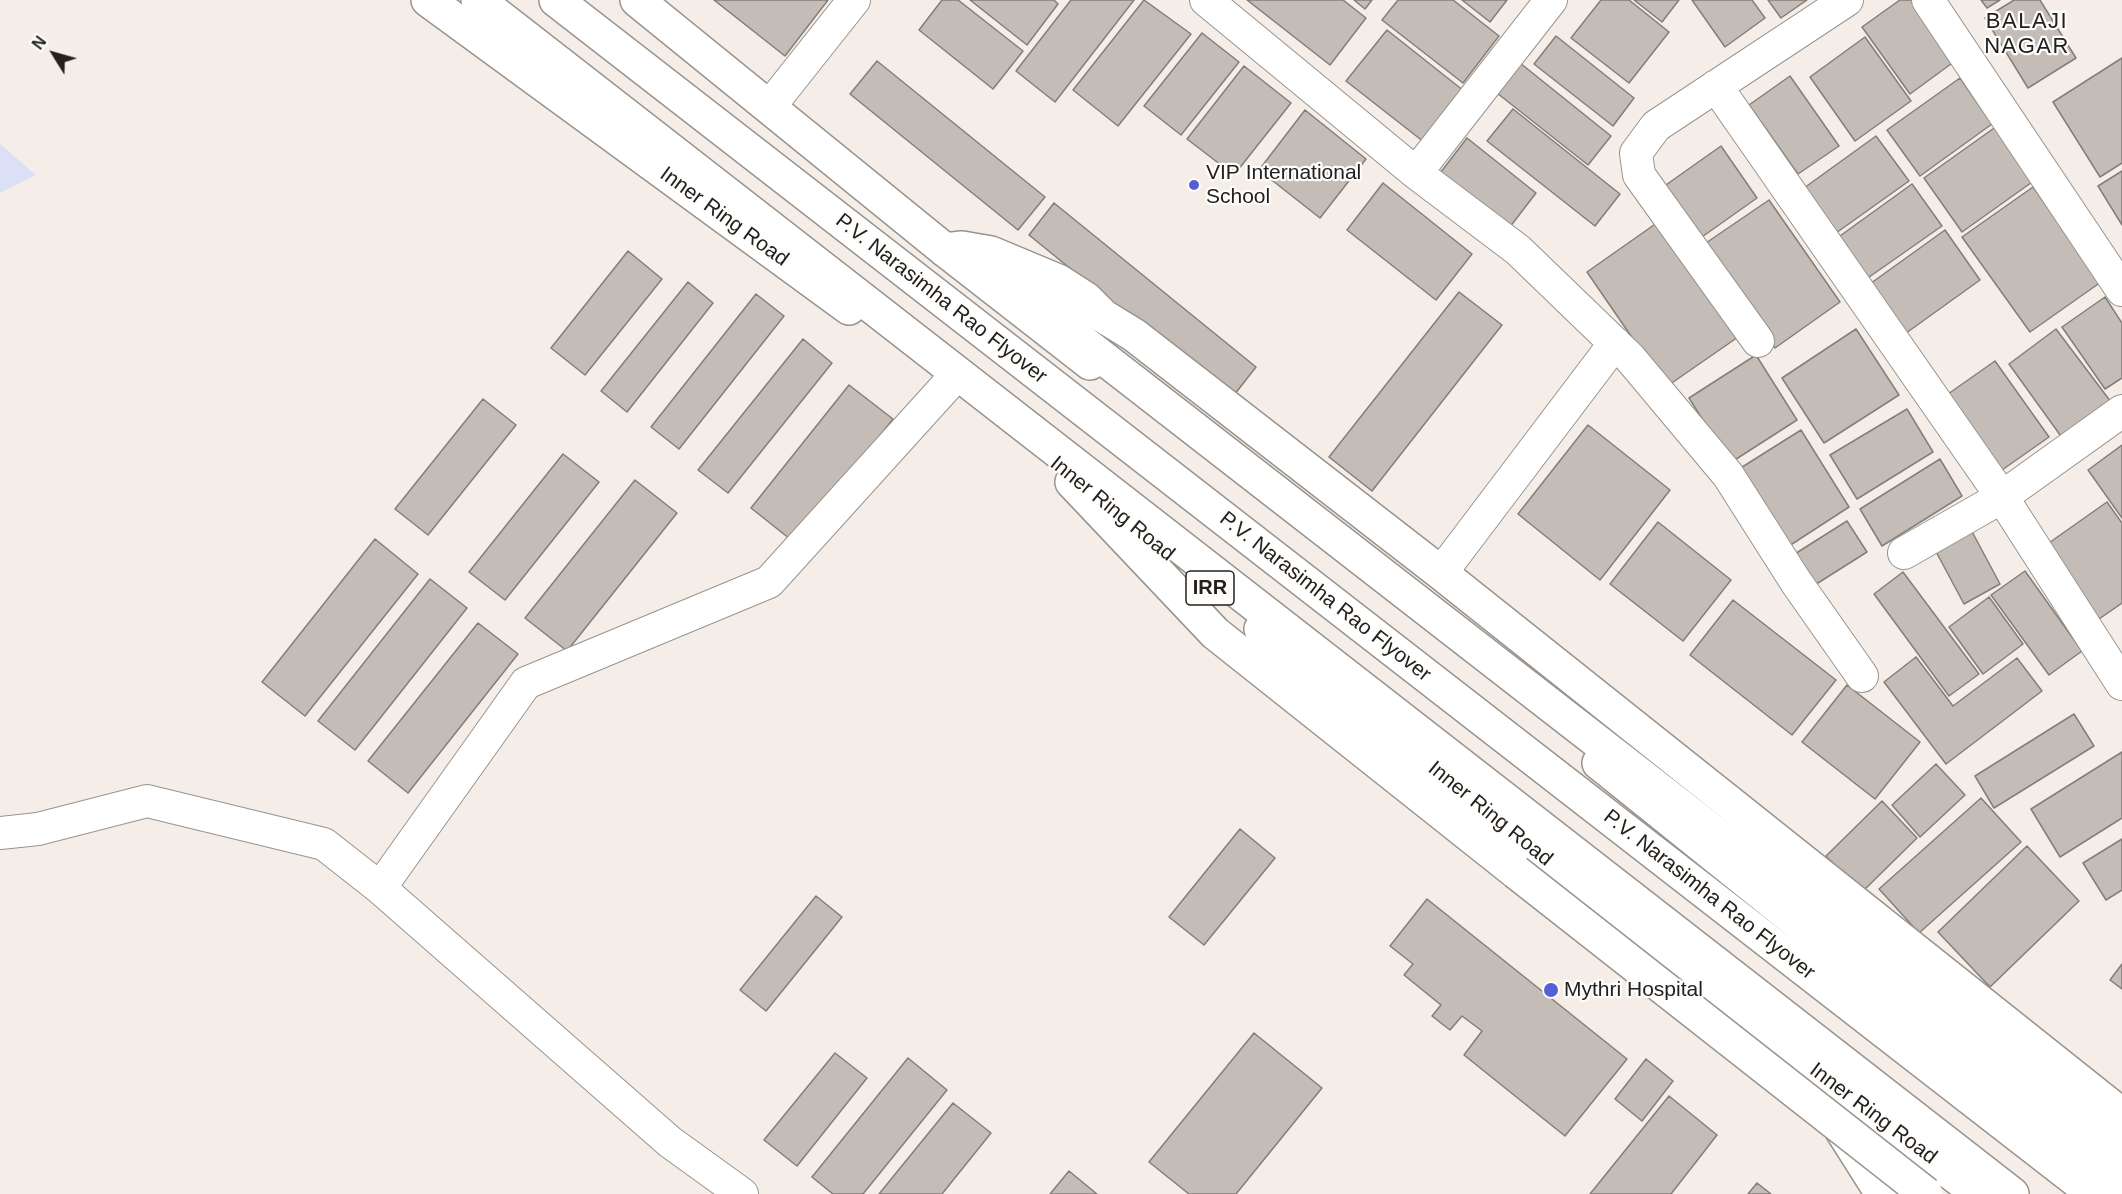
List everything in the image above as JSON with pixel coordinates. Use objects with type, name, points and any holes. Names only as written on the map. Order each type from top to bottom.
[{"type":"main road","name":"Inner Ring Road","points":[[428,0],[950,382],[1050,459],[1715,996],[1979,1194]]},
{"type":"main road","points":[[478,0],[2013,1194]]},
{"type":"main road","name":"P.V. Narasimha Rao Flyover","points":[[556,0],[2094,1194]]},
{"type":"main road","points":[[637,0],[945,250],[1435,632],[1938,1033],[2122,1183]]},
{"type":"main road","points":[[945,250],[962,248],[991,253],[1058,281],[1134,335],[1441,573],[2122,1115]]},
{"type":"main road","points":[[972,270],[1034,293],[1053,309],[1084,343],[2122,1149]]},
{"type":"main road","points":[[1050,459],[1215,633],[1926,1194]]},
{"type":"main road","points":[[1795,1056],[1878,1189],[1885,1194]]},
{"type":"street","points":[[770,106],[854,0]]},
{"type":"street","points":[[1206,0],[1416,173],[1518,250],[1615,343],[1728,475],[1796,582],[1862,676]]},
{"type":"street","points":[[1416,173],[1551,0]]},
{"type":"street","points":[[1758,341],[1639,175],[1636,153],[1656,126],[1847,0]]},
{"type":"street","points":[[1928,0],[2122,290]]},
{"type":"street","points":[[1716,86],[2002,498],[2122,684]]},
{"type":"street","points":[[1441,573],[1615,343]]},
{"type":"street","points":[[380,888],[526,683],[770,582],[950,382]]},
{"type":"street","points":[[1904,553],[2002,498],[2122,411]]},
{"type":"street","points":[[0,833],[38,829],[147,801],[324,844],[380,888],[670,1142],[742,1194]]},
{"type":"shaded area","points":[[0,144],[36,175],[0,193]]},
{"type":"building","points":[[714,0],[828,0],[785,56]]},
{"type":"building","points":[[942,0],[958,0],[1023,51],[993,89],[919,30]]},
{"type":"building","points":[[970,0],[1054,0],[1058,4],[1027,45]]},
{"type":"building","points":[[1071,0],[1134,0],[1055,102],[1016,71]]},
{"type":"building","points":[[1144,0],[1191,34],[1118,126],[1073,90]]},
{"type":"building","points":[[1247,0],[1343,0],[1366,18],[1330,65]]},
{"type":"building","points":[[1354,0],[1372,0],[1365,9]]},
{"type":"building","points":[[1398,0],[1453,0],[1499,36],[1463,83],[1382,20]]},
{"type":"building","points":[[1462,0],[1507,0],[1490,22]]},
{"type":"building","points":[[1601,0],[1629,0],[1669,32],[1629,83],[1571,38]]},
{"type":"building","points":[[1634,0],[1679,0],[1662,22]]},
{"type":"building","points":[[1692,0],[1752,0],[1765,18],[1725,47]]},
{"type":"building","points":[[1768,0],[1807,0],[1781,18]]},
{"type":"building","points":[[1900,0],[1912,0],[1955,61],[1910,94],[1862,27]]},
{"type":"building","points":[[1981,0],[2000,0],[1987,8]]},
{"type":"building","points":[[2014,0],[2040,0],[2076,58],[2028,88],[1985,18]]},
{"type":"building","points":[[1387,30],[1469,95],[1429,146],[1346,81]]},
{"type":"building","points":[[1202,33],[1239,62],[1181,135],[1144,106]]},
{"type":"building","points":[[1556,36],[1634,98],[1613,126],[1534,64]]},
{"type":"building","points":[[1865,37],[1911,101],[1855,141],[1810,77]]},
{"type":"building","points":[[2122,58],[2122,163],[2100,177],[2053,102]]},
{"type":"building","points":[[877,61],[1045,197],[1018,230],[850,94]]},
{"type":"building","points":[[1520,63],[1611,136],[1588,165],[1497,93]]},
{"type":"building","points":[[1244,66],[1291,103],[1234,175],[1187,139]]},
{"type":"building","points":[[1790,76],[1839,146],[1798,174],[1749,105]]},
{"type":"building","points":[[1960,78],[1992,124],[1920,176],[1887,130]]},
{"type":"building","points":[[1513,109],[1620,194],[1595,226],[1487,141]]},
{"type":"building","points":[[1305,110],[1366,159],[1320,218],[1259,170]]},
{"type":"building","points":[[1997,126],[2035,180],[1962,232],[1924,178]]},
{"type":"building","points":[[1876,136],[1909,181],[1836,233],[1804,188]]},
{"type":"building","points":[[1467,138],[1536,193],[1503,236],[1434,181]]},
{"type":"building","points":[[1721,146],[1757,198],[1692,244],[1656,192]]},
{"type":"building","points":[[2122,171],[2122,225],[2098,186]]},
{"type":"building","points":[[1383,183],[1472,254],[1436,300],[1347,230]]},
{"type":"building","points":[[1912,184],[1942,226],[1862,282],[1833,241]]},
{"type":"building","points":[[2033,187],[2101,282],[2030,332],[1962,237]]},
{"type":"building","points":[[1769,200],[1840,302],[1775,348],[1703,245]]},
{"type":"building","points":[[1054,203],[1256,367],[1231,399],[1029,235]]},
{"type":"building","points":[[1661,220],[1741,335],[1666,387],[1587,272]]},
{"type":"building","points":[[1945,230],[1980,280],[1902,336],[1867,286]]},
{"type":"building","points":[[628,251],[662,279],[585,375],[551,348]]},
{"type":"building","points":[[688,282],[713,303],[627,412],[601,391]]},
{"type":"building","points":[[1459,292],[1502,325],[1372,491],[1329,457]]},
{"type":"building","points":[[756,294],[784,316],[679,449],[651,427]]},
{"type":"building","points":[[2105,297],[2122,323],[2122,378],[2105,389],[2062,327]]},
{"type":"building","points":[[1856,329],[1899,395],[1824,443],[1782,378]]},
{"type":"building","points":[[2056,329],[2117,410],[2068,446],[2009,364]]},
{"type":"building","points":[[803,339],[832,363],[728,493],[698,470]]},
{"type":"building","points":[[1756,355],[1797,420],[1730,463],[1689,398]]},
{"type":"building","points":[[1995,361],[2049,437],[2002,470],[1948,394]]},
{"type":"building","points":[[849,385],[893,419],[795,543],[751,508]]},
{"type":"building","points":[[483,399],[516,425],[428,535],[395,509]]},
{"type":"building","points":[[1907,409],[1933,452],[1857,499],[1830,455]]},
{"type":"building","points":[[1588,425],[1670,490],[1600,580],[1518,514]]},
{"type":"building","points":[[1801,430],[1849,507],[1789,546],[1739,469]]},
{"type":"building","points":[[2122,445],[2122,518],[2088,470]]},
{"type":"building","points":[[563,454],[599,482],[505,600],[469,572]]},
{"type":"building","points":[[1940,459],[1962,496],[1882,546],[1860,509]]},
{"type":"building","points":[[635,480],[677,513],[567,651],[525,618]]},
{"type":"building","points":[[2107,502],[2122,523],[2122,603],[2099,619],[2046,545]]},
{"type":"building","points":[[1847,521],[1867,552],[1810,588],[1790,557]]},
{"type":"building","points":[[1658,522],[1731,580],[1683,641],[1610,584]]},
{"type":"building","points":[[1969,526],[2000,584],[1964,604],[1933,546]]},
{"type":"building","points":[[375,539],[418,574],[305,716],[262,682]]},
{"type":"building","points":[[2025,571],[2082,651],[2049,675],[1991,595]]},
{"type":"building","points":[[1903,572],[1979,674],[1949,696],[1874,594]]},
{"type":"building","points":[[430,579],[467,608],[355,750],[318,721]]},
{"type":"building","points":[[1989,597],[2023,644],[1983,674],[1949,627]]},
{"type":"building","points":[[1733,600],[1836,680],[1792,735],[1690,655]]},
{"type":"building","points":[[478,623],[518,654],[408,793],[368,761]]},
{"type":"building","points":[[1916,657],[1953,706],[2017,658],[2042,691],[1946,764],[1884,682]]},
{"type":"building","points":[[1847,685],[1920,742],[1875,799],[1802,742]]},
{"type":"building","points":[[2074,714],[2094,746],[1994,808],[1975,776]]},
{"type":"building","points":[[2122,752],[2122,818],[2060,857],[2031,809]]},
{"type":"building","points":[[1936,764],[1965,795],[1920,837],[1892,805]]},
{"type":"building","points":[[1981,798],[2021,842],[1919,933],[1879,889]]},
{"type":"building","points":[[1882,801],[1917,838],[1861,893],[1826,856]]},
{"type":"building","points":[[1240,829],[1275,858],[1204,945],[1169,917]]},
{"type":"building","points":[[2122,839],[2122,890],[2106,900],[2083,863]]},
{"type":"building","points":[[2027,846],[2079,901],[1990,987],[1938,932]]},
{"type":"building","points":[[816,896],[842,917],[766,1011],[740,990]]},
{"type":"building","points":[[1427,899],[1627,1059],[1565,1136],[1464,1055],[1482,1031],[1462,1016],[1450,1030],[1432,1016],[1441,1005],[1404,975],[1413,964],[1390,946]]},
{"type":"building","points":[[2122,964],[2122,989],[2110,980]]},
{"type":"building","points":[[1254,1033],[1322,1088],[1236,1194],[1189,1194],[1149,1162]]},
{"type":"building","points":[[835,1053],[867,1078],[797,1166],[764,1140]]},
{"type":"building","points":[[908,1058],[947,1090],[863,1194],[833,1194],[812,1177]]},
{"type":"building","points":[[1646,1059],[1673,1081],[1642,1121],[1615,1099]]},
{"type":"building","points":[[1669,1096],[1717,1135],[1671,1194],[1590,1194]]},
{"type":"building","points":[[953,1103],[991,1133],[942,1194],[879,1194]]},
{"type":"building","points":[[1069,1171],[1097,1194],[1050,1194]]},
{"type":"building","points":[[1757,1183],[1771,1194],[1748,1194]]},
{"type":"place","name":"VIP International School","points":[[1194,185]]},
{"type":"place","name":"Mythri Hospital","points":[[1551,990]]},
{"type":"district","name":"BALAJI NAGAR","points":[[2027,34]]}]
